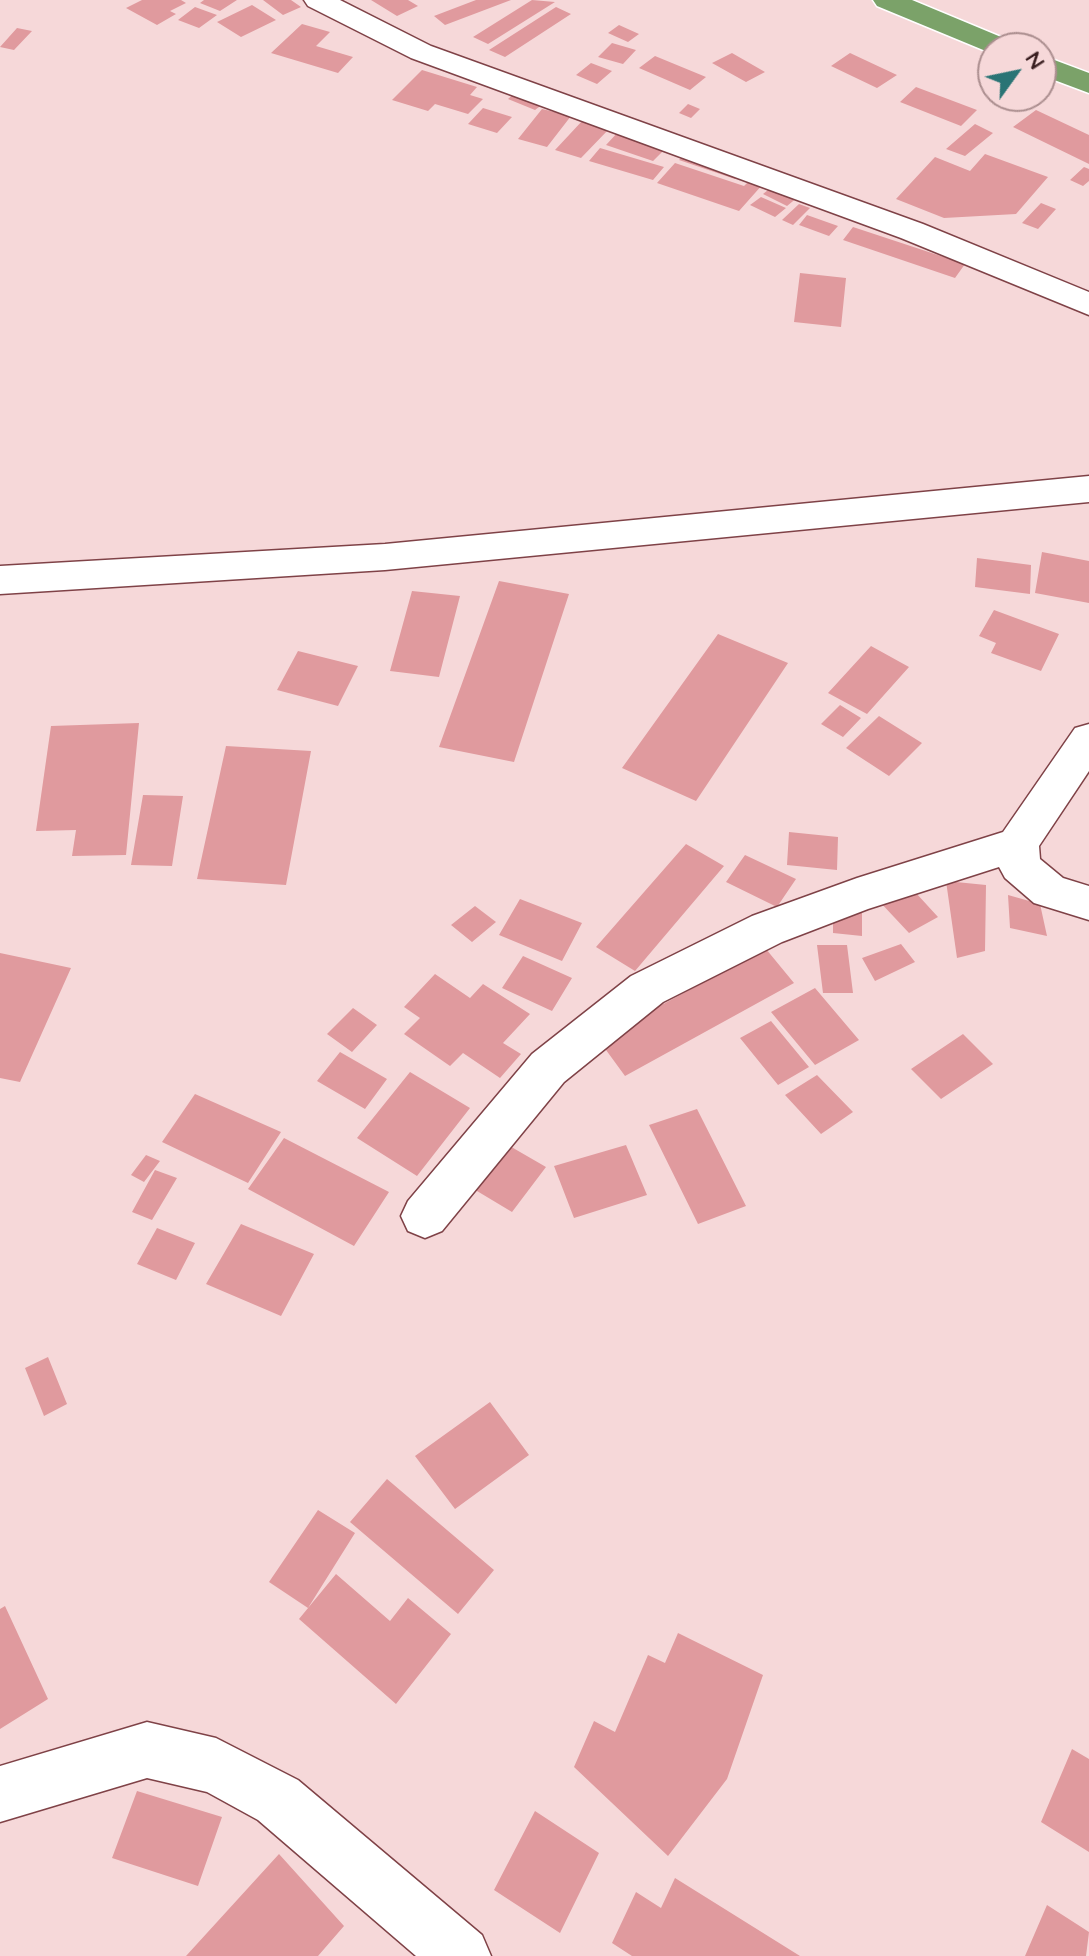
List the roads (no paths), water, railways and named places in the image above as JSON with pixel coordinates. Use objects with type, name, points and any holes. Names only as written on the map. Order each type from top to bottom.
[{"type":"highway","points":[[887,0],[977,37]]},
{"type":"highway","points":[[1057,71],[1089,84]]},
{"type":"street","points":[[318,0],[421,52],[912,231],[1089,304]]},
{"type":"street","points":[[0,580],[385,557],[1089,489]]},
{"type":"street","points":[[425,1216],[548,1068],[647,989],[767,929],[857,895],[1018,844],[1089,739]]},
{"type":"street","points":[[1018,844],[1020,866],[1049,891],[1089,903]]},
{"type":"street","points":[[0,1794],[147,1750],[216,1766],[278,1800],[461,1956]]}]
